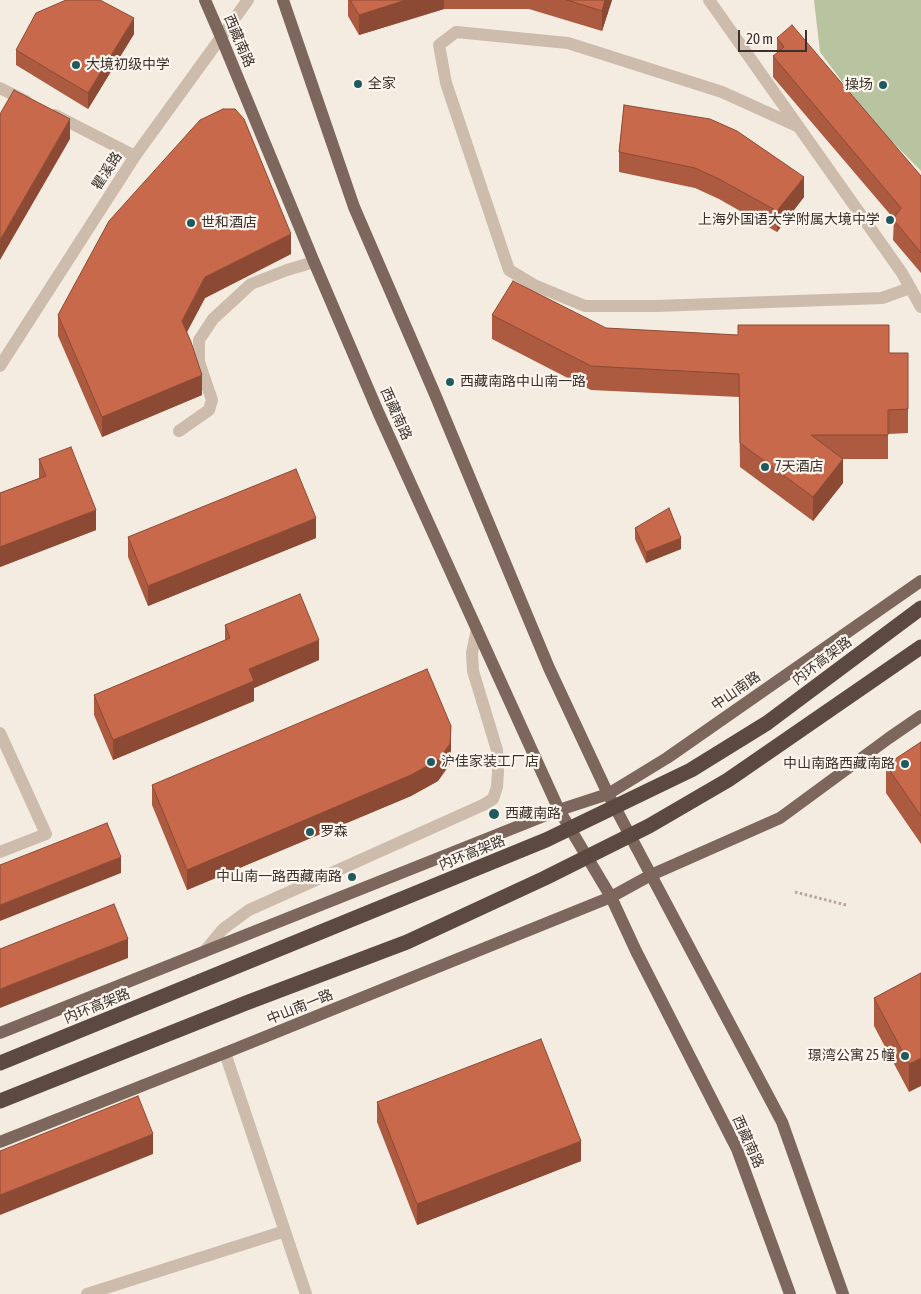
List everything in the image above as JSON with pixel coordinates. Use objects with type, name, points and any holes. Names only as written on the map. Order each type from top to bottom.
[{"type":"highway","name":"内环高架路","points":[[0,1063],[546,840],[691,770],[767,723],[921,608]]},
{"type":"highway","points":[[0,1101],[246,1003],[407,942],[545,878],[649,826],[728,780],[921,646]]},
{"type":"main road","name":"西藏南路","points":[[205,0],[379,414],[560,810],[611,897],[636,951],[737,1149],[790,1294]]},
{"type":"main road","points":[[283,0],[354,207],[438,401],[549,668],[608,794],[782,1122],[843,1294]]},
{"type":"main road","name":"中山南路","points":[[560,810],[608,794],[667,758],[921,581]]},
{"type":"main road","points":[[611,897],[651,875],[780,818],[921,716]]},
{"type":"main road","points":[[0,1031],[560,810]]},
{"type":"main road","name":"中山南一路","points":[[0,1142],[611,897]]},
{"type":"street","name":"瞿溪路","points":[[0,366],[135,156],[248,0]]},
{"type":"street","points":[[709,0],[902,273],[921,307]]},
{"type":"street","points":[[797,126],[722,92],[568,43],[456,32],[439,45],[446,83],[509,270],[534,285],[586,306],[656,306],[882,298],[910,288]]},
{"type":"street","points":[[0,88],[135,156]]},
{"type":"street","points":[[179,430],[209,410],[212,400],[200,362],[200,340],[213,319],[252,284],[314,262]]},
{"type":"street","points":[[204,952],[224,929],[249,910],[493,799],[498,772],[496,750],[474,671],[472,653],[477,629]]},
{"type":"street","points":[[0,733],[46,834],[0,852]]},
{"type":"street","points":[[225,1053],[306,1294]]},
{"type":"street","points":[[87,1294],[285,1231]]},
{"type":"path","points":[[795,892],[846,905]]},
{"type":"green space","name":"操场","points":[[814,0],[921,0],[921,171],[870,119],[820,52]]},
{"type":"building","points":[[66,0],[100,0],[134,18],[88,93],[16,50],[36,13]]},
{"type":"building","points":[[350,0],[406,0],[359,15]]},
{"type":"building","points":[[567,0],[605,0],[602,11]]},
{"type":"building","points":[[792,25],[921,176],[921,253],[893,219],[901,208],[773,56],[784,47],[777,38]]},
{"type":"building","points":[[14,90],[70,119],[0,240],[0,114]]},
{"type":"building","points":[[624,105],[710,119],[737,131],[804,177],[777,211],[695,168],[619,152]]},
{"type":"building","points":[[223,109],[235,109],[244,119],[291,234],[205,277],[182,321],[202,375],[102,417],[58,315],[109,221],[200,120]]},
{"type":"building","points":[[513,281],[606,328],[738,335],[738,325],[889,325],[889,353],[908,353],[908,409],[888,410],[888,435],[811,435],[843,459],[813,497],[740,443],[739,374],[591,366],[492,315]]},
{"type":"building","points":[[71,447],[96,510],[0,547],[0,493],[46,476],[39,459]]},
{"type":"building","points":[[296,469],[316,518],[148,586],[128,537]]},
{"type":"building","points":[[669,508],[681,538],[646,552],[635,528]]},
{"type":"building","points":[[300,594],[319,640],[249,669],[254,681],[113,740],[94,695],[230,638],[225,625]]},
{"type":"building","points":[[427,669],[451,726],[450,744],[438,760],[411,775],[187,870],[152,785]]},
{"type":"building","points":[[921,742],[921,816],[886,765]]},
{"type":"building","points":[[107,823],[121,857],[0,905],[0,865]]},
{"type":"building","points":[[114,904],[128,939],[0,989],[0,949]]},
{"type":"building","points":[[921,973],[921,1058],[909,1064],[874,998]]},
{"type":"building","points":[[541,1039],[581,1141],[417,1204],[377,1102]]},
{"type":"building","points":[[138,1096],[153,1134],[0,1195],[0,1151]]},
{"type":"place","name":"大境初级中学","points":[[76,65]]},
{"type":"place","name":"全家","points":[[358,84]]},
{"type":"place","name":"操场","points":[[883,85]]},
{"type":"place","name":"上海外国语大学附属大境中学","points":[[890,220]]},
{"type":"place","name":"世和酒店","points":[[191,223]]},
{"type":"place","name":"西藏南路中山南一路","points":[[450,382]]},
{"type":"place","name":"7天酒店","points":[[765,467]]},
{"type":"place","name":"沪佳家装工厂店","points":[[431,762]]},
{"type":"place","name":"中山南路西藏南路","points":[[905,764]]},
{"type":"place","name":"西藏南路","points":[[494,814]]},
{"type":"place","name":"罗森","points":[[310,832]]},
{"type":"place","name":"中山南一路西藏南路","points":[[352,877]]},
{"type":"place","name":"璟湾公寓 25 幢","points":[[905,1056]]}]
